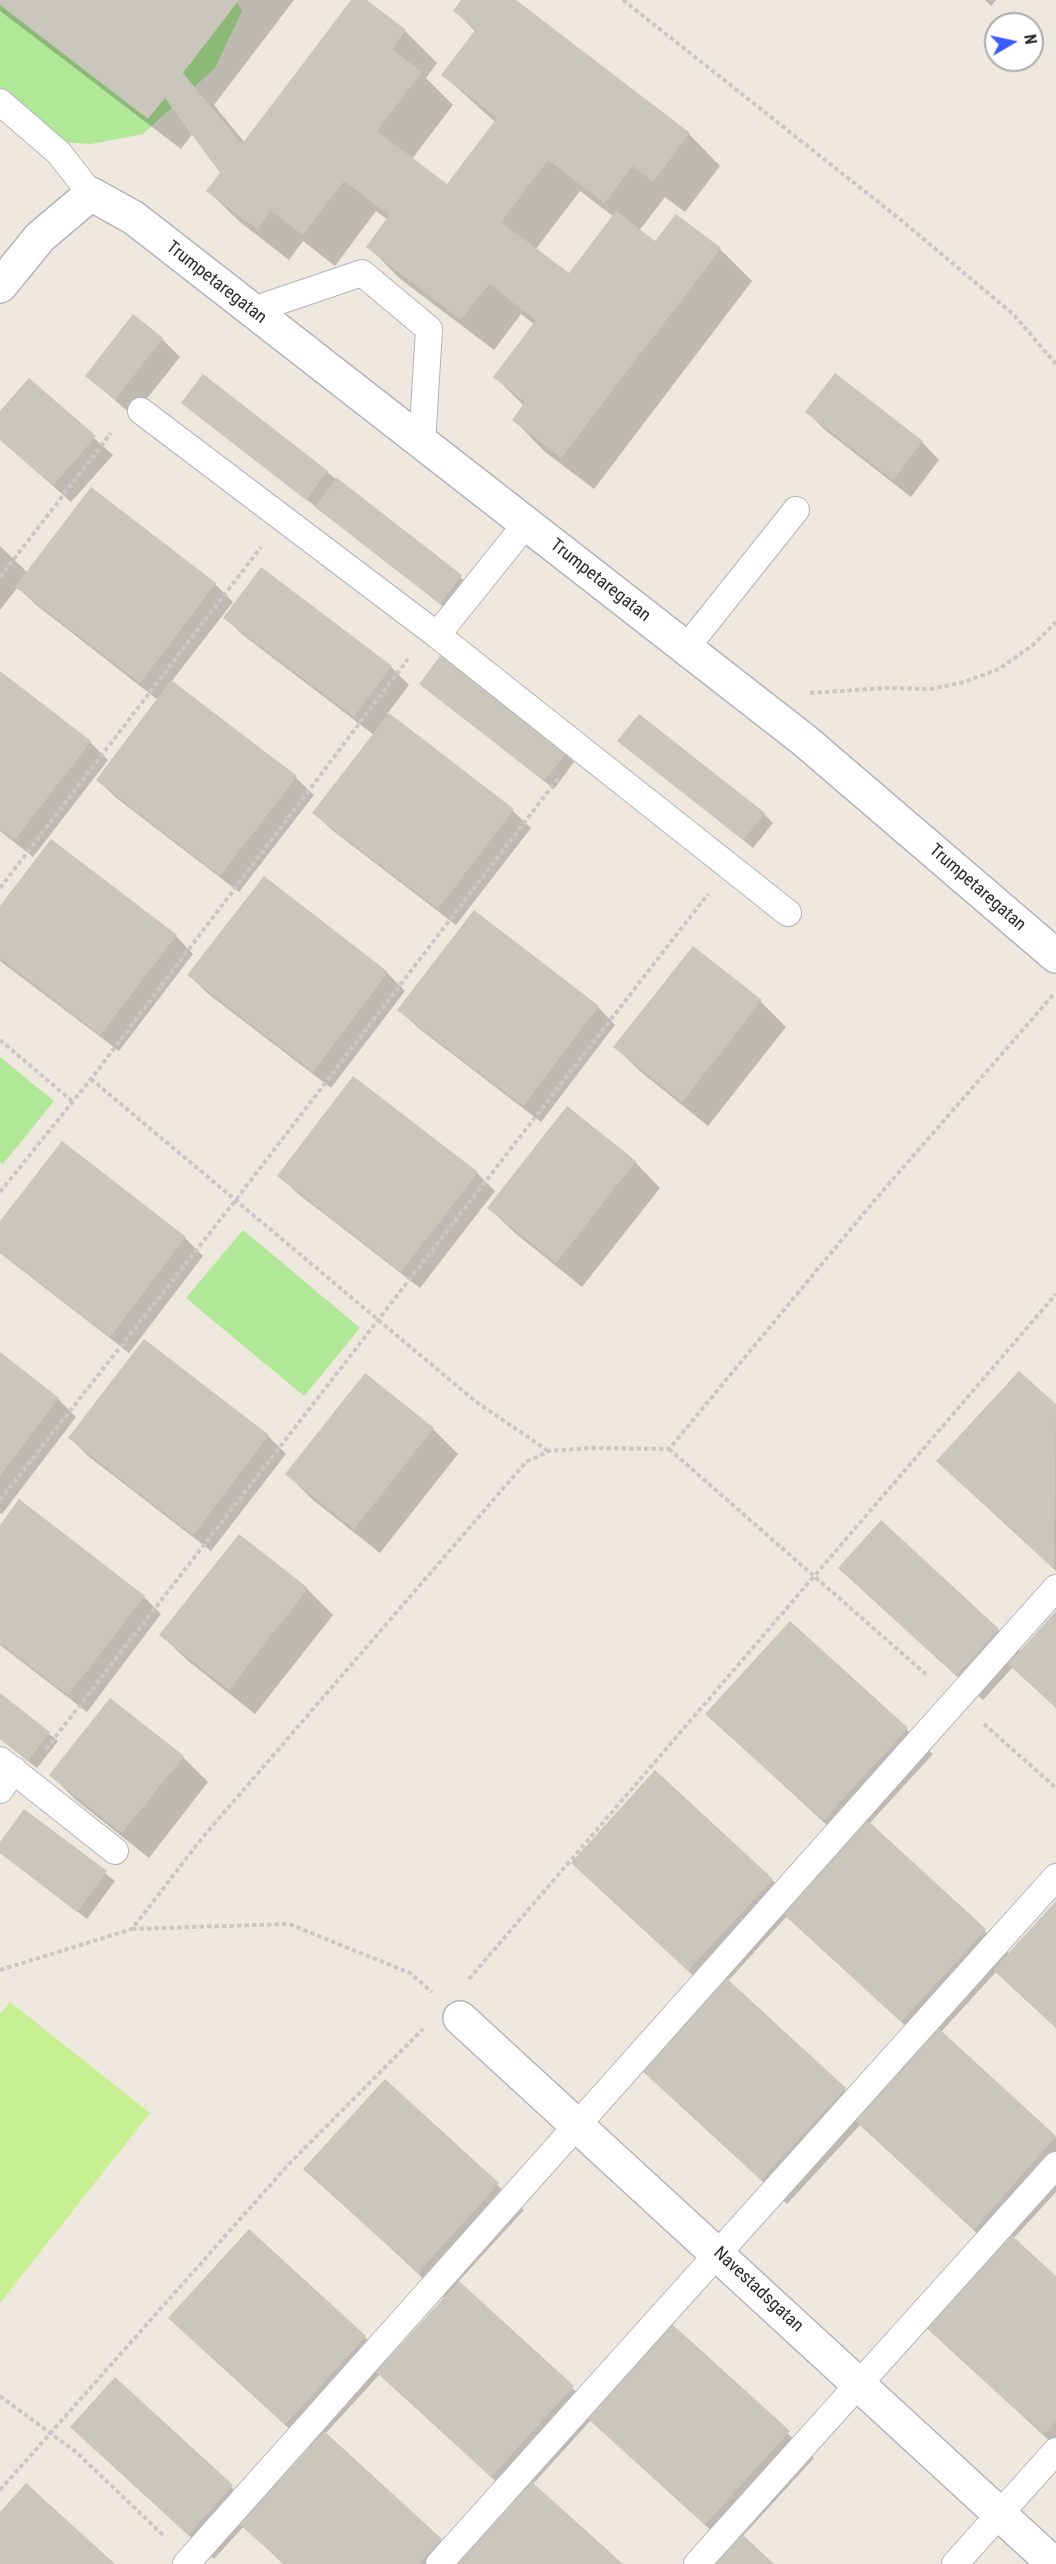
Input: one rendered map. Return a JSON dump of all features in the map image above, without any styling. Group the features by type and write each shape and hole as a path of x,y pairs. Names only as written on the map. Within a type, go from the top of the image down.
{"street":[{"name":"Trumpetaregatan","path":"91,194 134,218 250,311 775,717 1056,956"},
{"path":"0,286 40,237 91,194"},
{"name":"Navestadsgatan","path":"453,2011 719,2253 1054,2564"}],"lane":[{"path":"4,111 59,153 91,194"},
{"path":"250,311 362,273 429,329 422,443"},
{"path":"141,411 434,632 728,868 788,913"},
{"path":"686,648 796,510"},
{"path":"434,632 526,524"},
{"path":"188,2562 579,2126 1056,1588"},
{"path":"9,1774 115,1851"},
{"path":"439,2564 1056,1877"},
{"path":"697,2564 1056,2165"},
{"path":"955,2564 1056,2451"}],"path":[{"path":"623,0 892,213 1013,314 1056,364"},
{"path":"0,577 117,425 141,411"},
{"path":"0,888 283,518"},
{"path":"775,717 794,694 885,688 931,689 964,682 999,669 1033,645 1056,622"},
{"path":"0,1192 91,1079 434,632"},
{"path":"0,1500 235,1201 580,750"},
{"path":"9,1774 378,1322 728,868"},
{"path":"669,1449 874,1201 1056,992"},
{"path":"0,1040 72,1101"},
{"path":"91,1079 475,1401 549,1451"},
{"path":"0,2490 288,2165 453,2011 814,1576 1056,1294"},
{"path":"132,1929 202,1838 518,1471 526,1462 549,1451 591,1448 669,1449 1056,1788"},
{"path":"0,1970 132,1929 289,1924 410,1973 453,2011"},
{"path":"0,2396 76,2452 188,2562"}],"green space":[{"path":"0,0 236,0 242,11 215,68 143,134 91,144 29,140 0,117"},
{"path":"0,1057 54,1101 3,1164 0,1162"},
{"path":"243,1230 360,1328 304,1396 186,1298"},
{"path":"10,2002 150,2113 0,2303 0,2014"}],"building":[{"path":"0,0 239,0 183,73 242,144 351,0 367,0 406,30 392,49 422,72 377,131 447,184 497,118 441,75 476,29 453,11 461,0 516,0 690,133 653,182 633,166 604,203 548,160 501,222 569,273 616,211 655,241 676,214 721,248 561,458 512,420 525,402 493,377 536,320 489,284 461,320 366,247 389,215 344,181 303,235 271,211 257,229 206,191 220,173 165,98 148,119 0,5"},
{"path":"133,314 163,338 115,400 85,376"},
{"path":"835,373 923,441 893,480 805,412"},
{"path":"203,374 328,471 306,500 181,403"},
{"path":"29,378 96,436 53,486 0,440 0,411"},
{"path":"337,478 462,575 440,604 315,507"},
{"path":"91,487 216,583 140,683 15,587"},
{"path":"261,567 392,666 354,717 223,618"},
{"path":"441,655 567,752 544,781 419,684"},
{"path":"0,671 91,741 15,840 0,829"},
{"path":"171,680 297,776 220,876 96,780"},
{"path":"389,713 514,809 438,909 312,813"},
{"path":"639,714 765,813 743,840 617,741"},
{"path":"51,839 177,935 100,1035 0,958 0,906"},
{"path":"264,876 388,972 313,1072 187,975"},
{"path":"474,910 599,1006 523,1106 397,1010"},
{"path":"693,946 762,1000 682,1102 613,1047"},
{"path":"353,1076 478,1172 401,1272 277,1176"},
{"path":"567,1106 636,1161 556,1263 487,1208"},
{"path":"62,1141 186,1237 110,1337 0,1252 0,1221"},
{"path":"144,1339 269,1435 193,1535 68,1438"},
{"path":"0,1352 59,1398 0,1476"},
{"path":"1019,1371 1056,1404 1054,1569 936,1461"},
{"path":"365,1373 434,1428 354,1529 285,1474"},
{"path":"19,1499 145,1596 68,1695 0,1643 0,1525"},
{"path":"881,1520 999,1629 956,1676 838,1568"},
{"path":"239,1534 308,1588 229,1690 159,1635"},
{"path":"1056,1611 1056,1708 1008,1664"},
{"path":"790,1621 908,1728 823,1821 705,1714"},
{"path":"0,1693 50,1732 28,1761 0,1739"},
{"path":"110,1698 184,1756 122,1833 49,1775"},
{"path":"655,1770 773,1879 688,1971 571,1863"},
{"path":"24,1809 107,1871 77,1912 0,1853 0,1842"},
{"path":"867,1820 986,1929 901,2022 782,1913"},
{"path":"1056,1901 1056,2028 993,1970"},
{"path":"724,1976 846,2088 761,2180 640,2069"},
{"path":"936,2026 1056,2136 974,2230 852,2118"},
{"path":"385,2079 499,2183 418,2273 303,2169"},
{"path":"249,2229 366,2336 285,2425 168,2318"},
{"path":"1008,2232 1056,2276 1056,2421 1043,2435 923,2325"},
{"path":"459,2281 574,2386 491,2477 376,2372"},
{"path":"672,2324 790,2431 705,2525 587,2418"},
{"path":"115,2377 233,2485 188,2535 70,2427"},
{"path":"324,2431 442,2539 419,2564 284,2564 239,2524"},
{"path":"532,2482 623,2564 457,2564"},
{"path":"26,2483 115,2564 0,2564 0,2512"},
{"path":"741,2533 774,2564 713,2564"}]}
